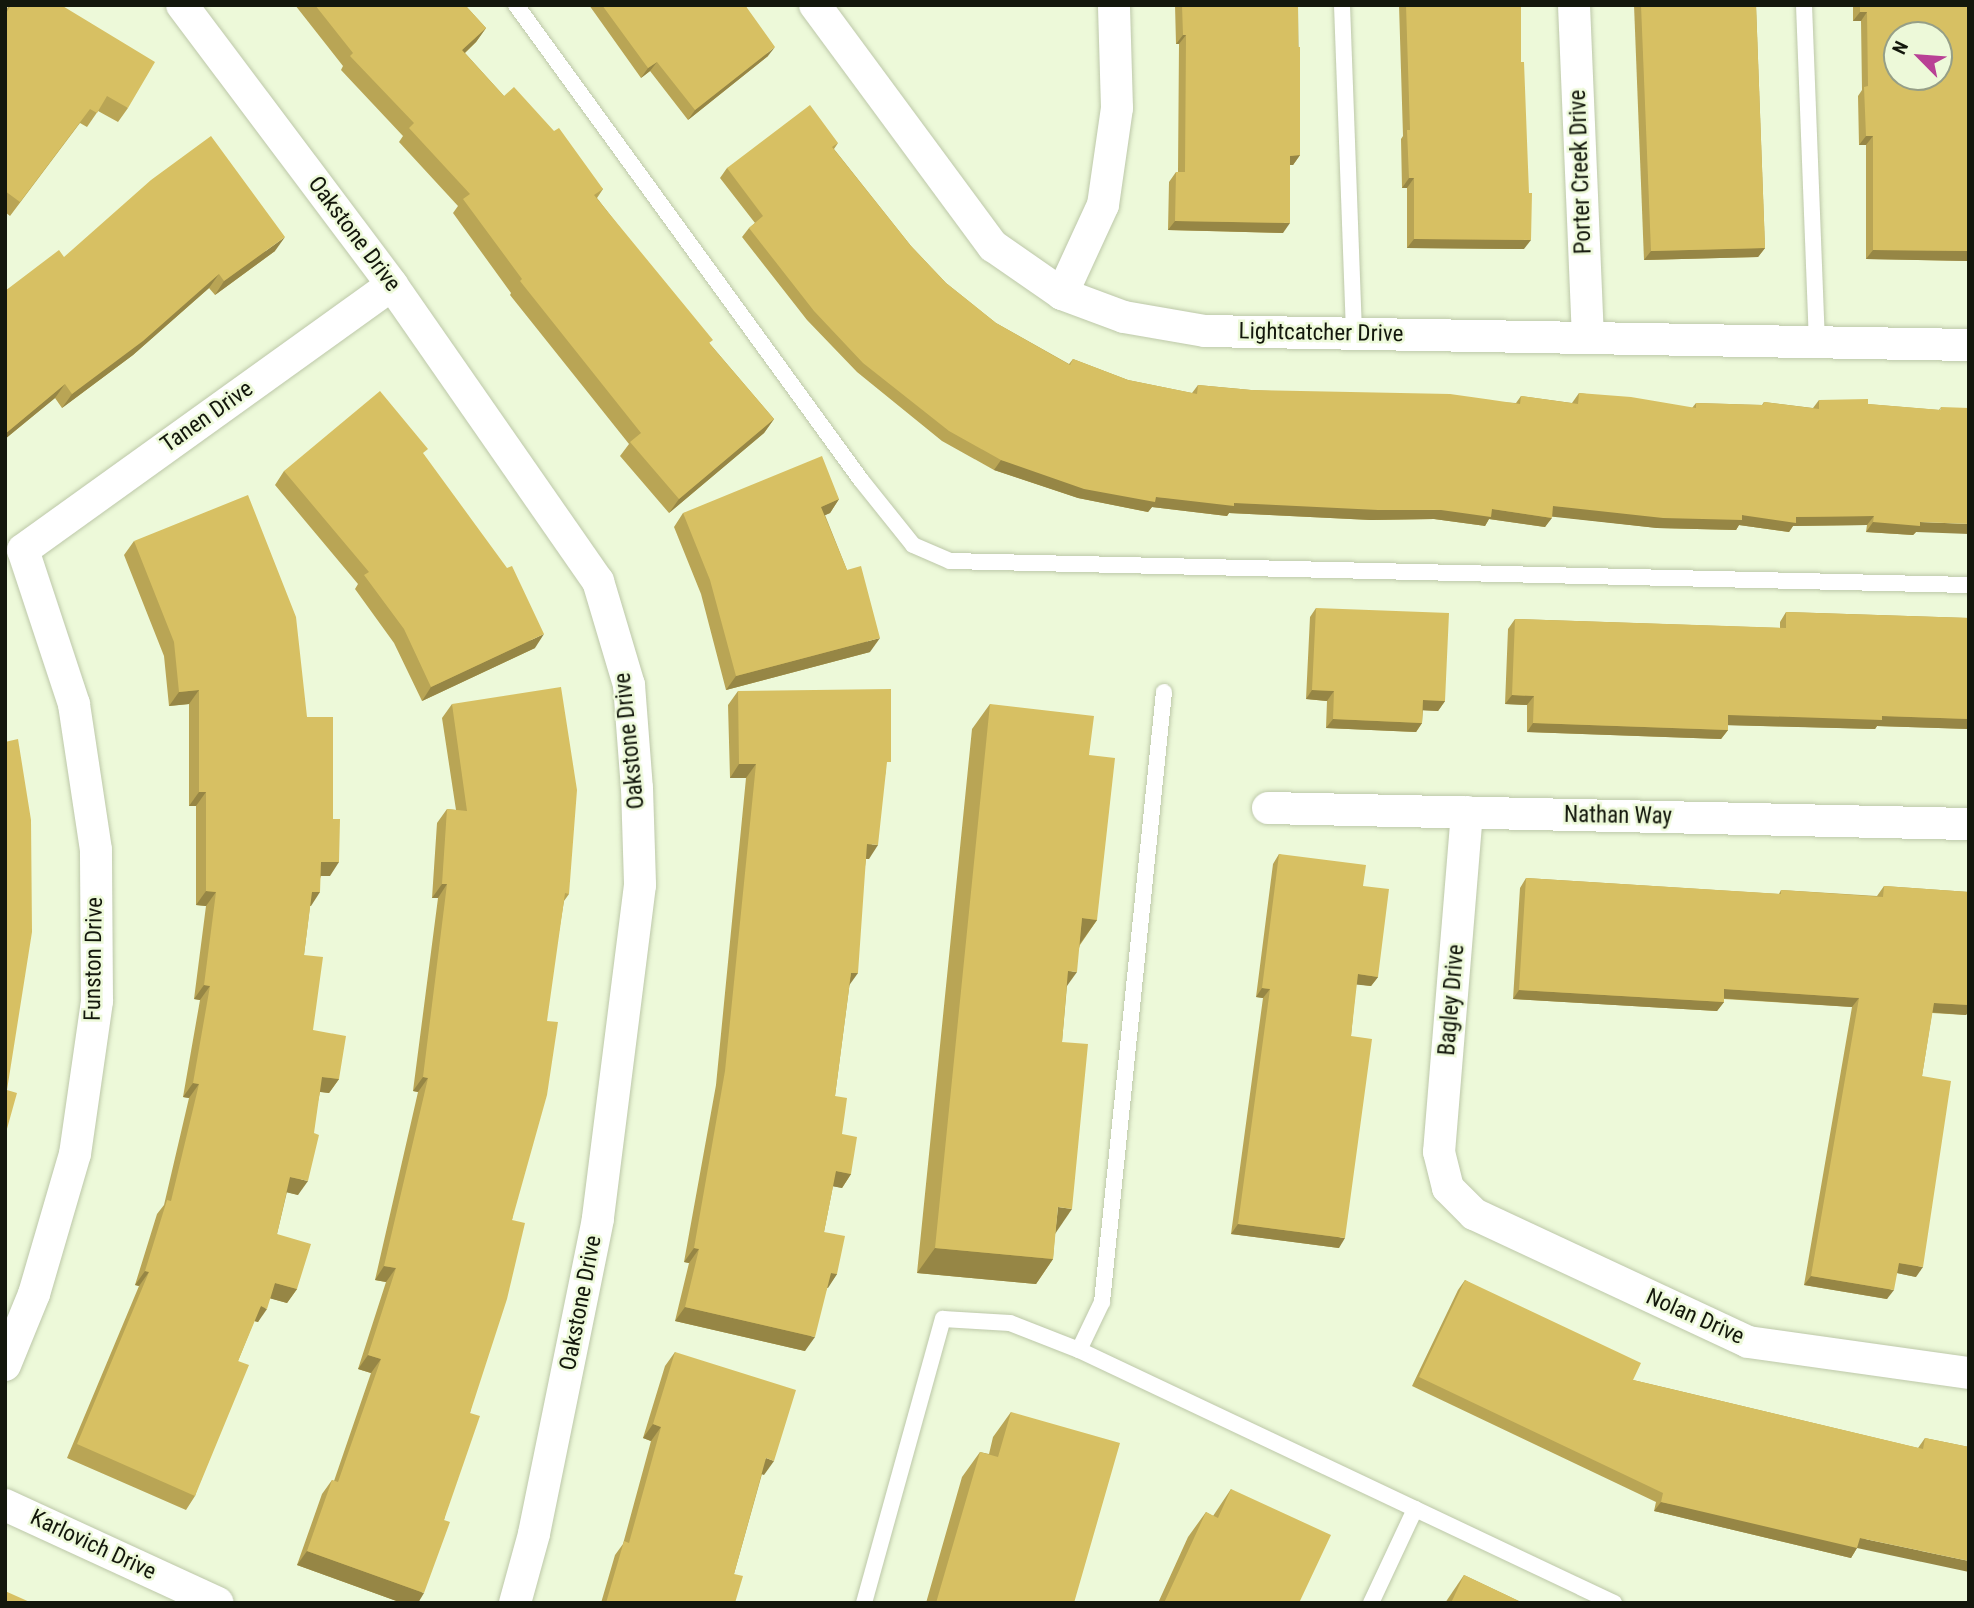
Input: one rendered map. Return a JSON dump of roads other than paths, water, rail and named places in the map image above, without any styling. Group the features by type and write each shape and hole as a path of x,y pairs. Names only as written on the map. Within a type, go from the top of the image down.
{"street":[{"name":"Oakstone Drive","path":"182,5 392,285 598,581 629,685 638,788 640,885 598,1219 534,1534 515,1603"},
{"name":"Lightcatcher Drive","path":"815,5 993,246 1062,294 1124,317 1205,331 1969,345"},
{"path":"1062,294 1103,205 1117,108 1114,5"},
{"name":"Porter Creek Drive","path":"1574,5 1588,338"},
{"name":"Tanen Drive","path":"23,550 392,285"},
{"name":"Funston Drive","path":"5,1365 34,1294 75,1153 97,1001 96,850 74,704 23,550"},
{"name":"Nathan Way","path":"1268,807 1969,824"},
{"name":"Bagley Drive","path":"1448,1188 1439,1152 1467,812"},
{"name":"Nolan Drive","path":"1448,1188 1474,1214 1748,1342 1969,1373"},
{"name":"Karlovich Drive","path":"5,1505 218,1603"}],"lane":[{"path":"516,5 861,480 913,545 950,561 1969,585"},
{"path":"1342,5 1354,334"},
{"path":"1804,5 1817,342"},
{"path":"1079,1350 1102,1302 1164,692"},
{"path":"864,1603 943,1319 1010,1323 1079,1350 1614,1603"},
{"path":"1371,1603 1415,1509"}]}
